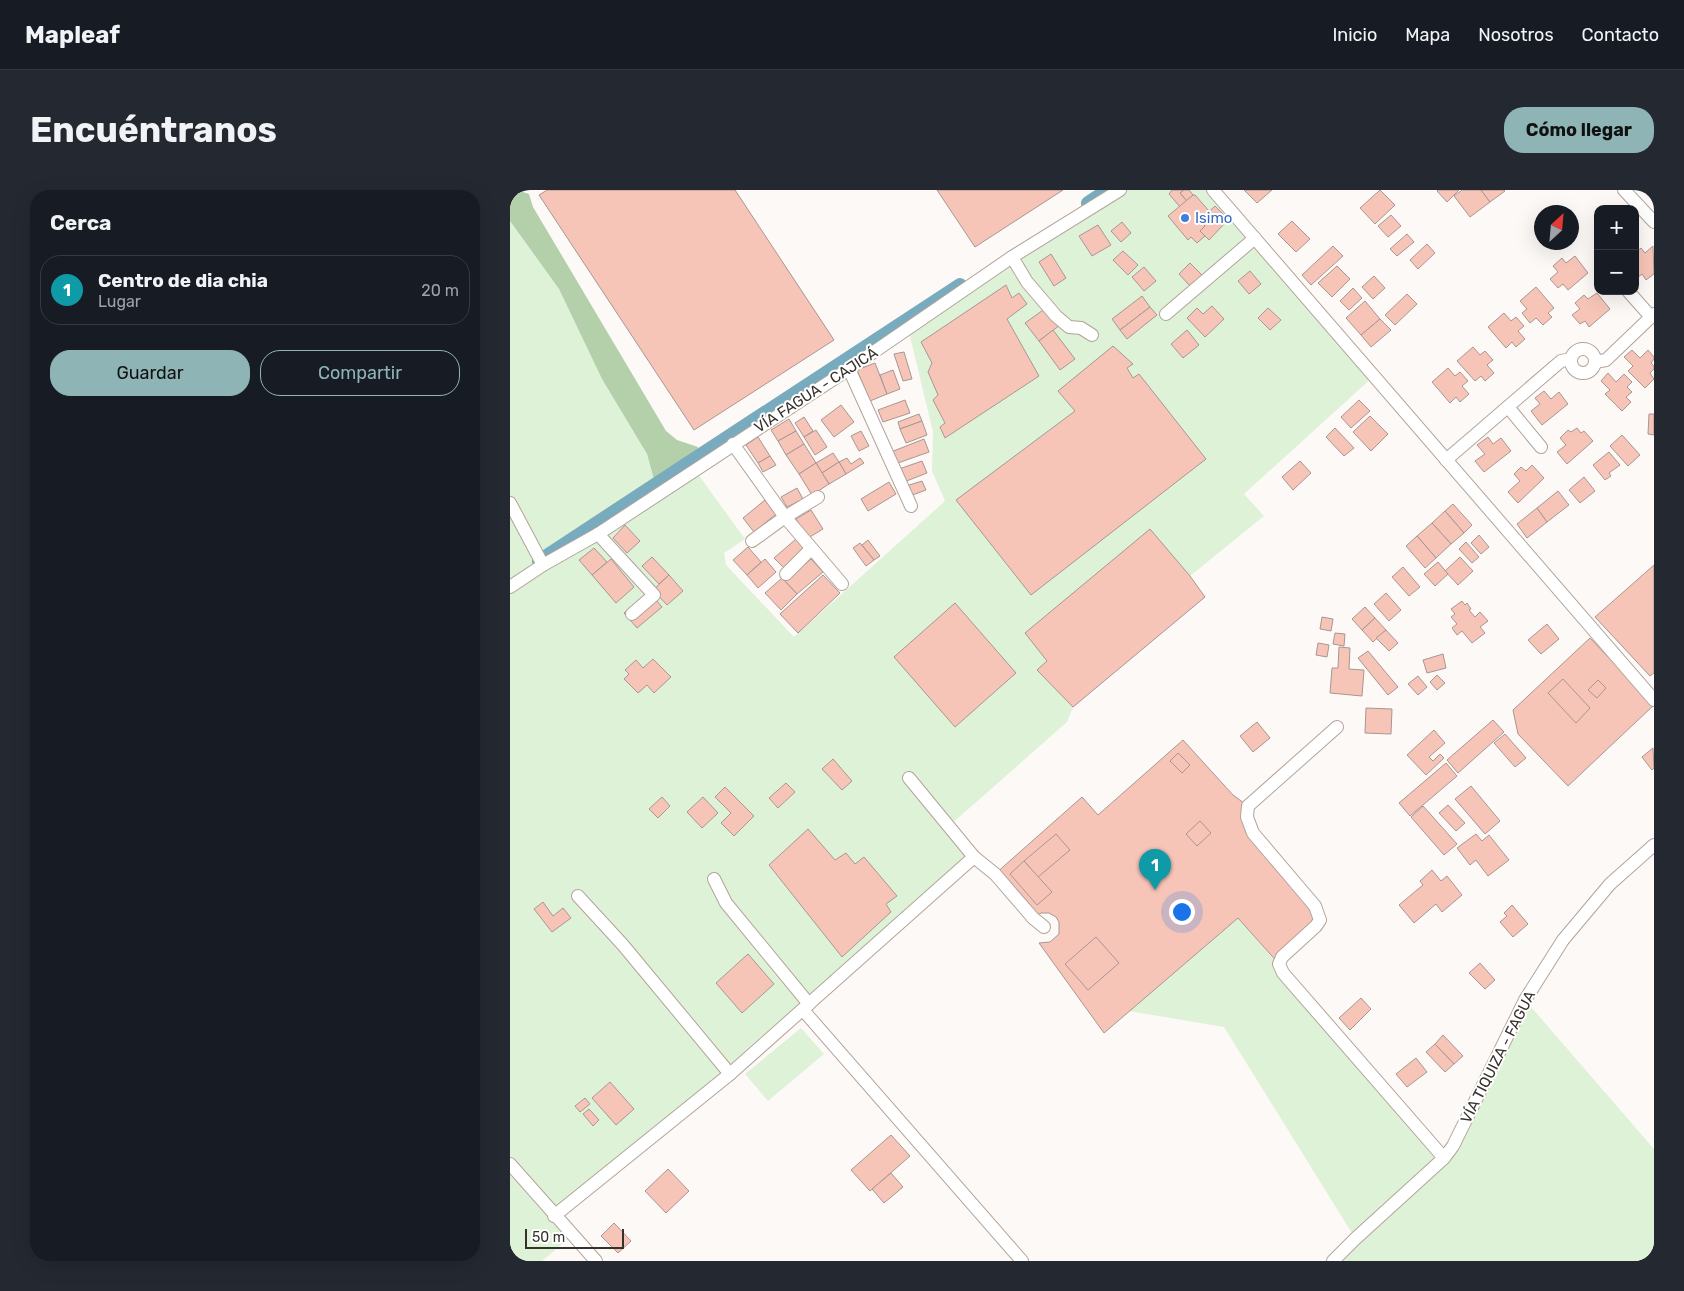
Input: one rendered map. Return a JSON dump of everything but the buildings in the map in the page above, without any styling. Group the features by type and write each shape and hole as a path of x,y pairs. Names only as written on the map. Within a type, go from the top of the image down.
{"street":[{"name":"VÍA FAGUA - CAJICÁ","path":"510,587 543,565 598,534 849,369 1012,257 1120,190"},
{"path":"1213,190 1654,700"},
{"path":"1624,190 1654,222"},
{"path":"1166,314 1255,238"},
{"path":"1012,257 1026,282 1056,316 1069,327 1081,328 1092,335"},
{"path":"1446,460 1560,361 1571,359 1575,352 1582,348 1590,351 1595,358 1595,362 1606,360 1652,316 1632,295"},
{"path":"849,369 911,506"},
{"path":"1508,407 1541,447"},
{"path":"733,444 785,517 842,584"},
{"path":"752,541 785,517 818,497"},
{"path":"510,503 543,565"},
{"path":"598,534 654,595 632,614"},
{"path":"786,574 811,549"},
{"path":"1337,727 1248,806 1247,817 1253,833 1315,906 1320,920 1316,926 1282,957 1279,964 1283,973 1444,1158"},
{"path":"909,778 974,857 995,874 1044,928"},
{"name":"VÍA TIQUIZA - FAGUA","path":"1333,1261 1355,1238 1444,1158 1453,1146 1525,1000 1562,940 1610,884 1654,845"},
{"path":"554,1216 730,1074 974,857"},
{"path":"714,879 726,903 806,1007 1022,1261"},
{"path":"578,896 623,945 730,1074"},
{"path":"510,1164 554,1216 596,1261"}],"green space":[{"path":"510,190 529,194 533,207 666,431 677,440 698,447 695,470 658,494 647,454 602,379 559,289 510,221"},
{"path":"1120,190 1213,190 1374,376 1244,494 1264,516 1190,576 1205,597 1073,707 1067,722 949,826 974,857 809,1004 555,1215 573,1235 542,1261 510,1261 510,221 559,289 602,379 647,454 658,494 695,470 745,539 724,553 726,565 794,637 945,501 932,471 933,432 908,328"},
{"path":"1238,918 1444,1158 1525,1000 1654,1149 1654,1261 1333,1261 1355,1238 1224,1027 1129,1011"},
{"path":"801,1028 824,1054 768,1101 745,1074"}],"waterway":[{"path":"1088,203 1108,190"},
{"path":"539,561 960,285"}],"place":[{"name":"Isimo","path":"1185,218"},
{"name":"Centro de dia chia","path":"1155,890"}]}
